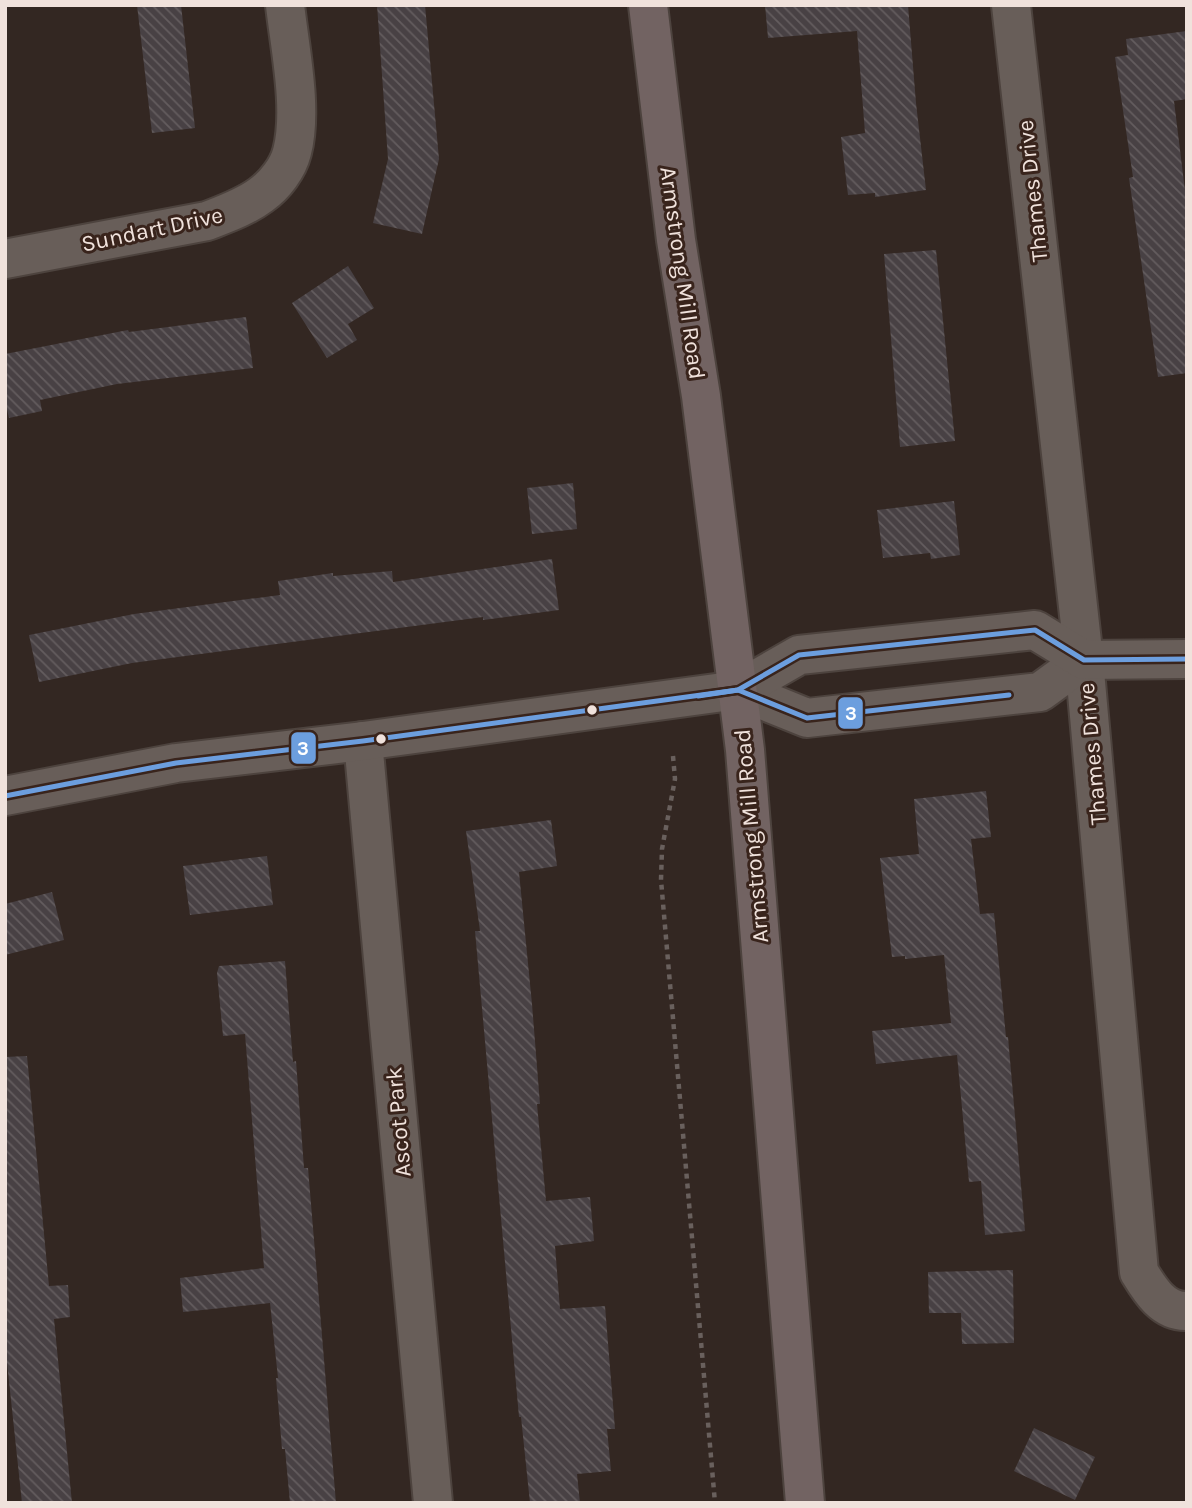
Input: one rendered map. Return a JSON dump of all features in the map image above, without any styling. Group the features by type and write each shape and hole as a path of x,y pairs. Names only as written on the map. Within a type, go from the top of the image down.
{"main road":[{"name":"Armstrong Mill Road","path":"648,5 676,240 701,396 745,750 805,1503"}],"street":[{"name":"Sundart Drive","path":"5,259 207,221 236,210 261,195 282,175 292,153 297,117 285,5"},
{"name":"Thames Drive","path":"1011,5 1084,660 1139,1272 1163,1304 1180,1312 1187,1311"},
{"path":"5,796 176,763 363,741 738,690 799,655 1035,630 1084,660 1187,659"},
{"path":"738,690 807,718 1040,692 1084,660"},
{"name":"Ascot Park","path":"363,741 433,1503"}],"path":[{"path":"673,756 675,779 662,849 661,880 715,1503"}],"building":[{"path":"137,5 181,5 195,128 152,133"},
{"path":"377,5 425,5 439,159 422,234 373,223 388,159"},
{"path":"765,5 908,5 926,190 875,197 875,193 848,195 841,137 865,133 857,31 768,38"},
{"path":"1187,31 1187,99 1174,101 1187,207 1187,373 1158,377 1129,178 1133,177 1115,57 1128,55 1126,39"},
{"path":"936,250 955,441 900,447 884,254"},
{"path":"348,266 374,308 348,324 357,340 327,358 292,303"},
{"path":"246,317 253,368 117,384 40,400 42,411 9,418 5,401 5,354 128,330"},
{"path":"573,483 577,529 532,534 527,488"},
{"path":"954,501 960,555 931,559 930,553 883,558 877,510"},
{"path":"552,559 559,610 483,620 483,617 132,663 39,682 29,635 134,614 280,595 278,581 333,573 333,576 392,571 393,582"},
{"path":"986,791 991,837 971,839 980,914 994,913 1025,1231 985,1235 981,1181 969,1182 957,1055 876,1064 872,1031 951,1023 944,955 905,959 905,956 892,957 880,858 919,854 914,799"},
{"path":"551,820 557,866 519,872 532,1004 540,1104 537,1104 546,1201 590,1197 594,1241 555,1246 560,1309 605,1306 615,1429 607,1429 611,1471 577,1474 580,1503 530,1503 519,1417 475,931 480,931 466,831"},
{"path":"267,856 273,905 190,915 183,866"},
{"path":"52,892 64,940 5,955 5,904"},
{"path":"285,961 304,1168 308,1168 336,1503 290,1503 285,1449 282,1449 270,1303 183,1312 180,1278 264,1268 245,1034 223,1036 217,973 219,966"},
{"path":"27,1056 49,1286 68,1285 70,1317 54,1319 72,1503 22,1503 5,1344 5,1057"},
{"path":"1013,1270 1014,1343 962,1344 961,1313 929,1313 928,1272"},
{"path":"1034,1428 1095,1457 1075,1500 1014,1471"}],"transit line":[{"name":"3","path":"5,796 176,763 363,741 738,690 799,655 1035,630 1084,660 1187,659"},
{"name":"3","path":"698,696 738,690 807,718 1009,695"}]}
